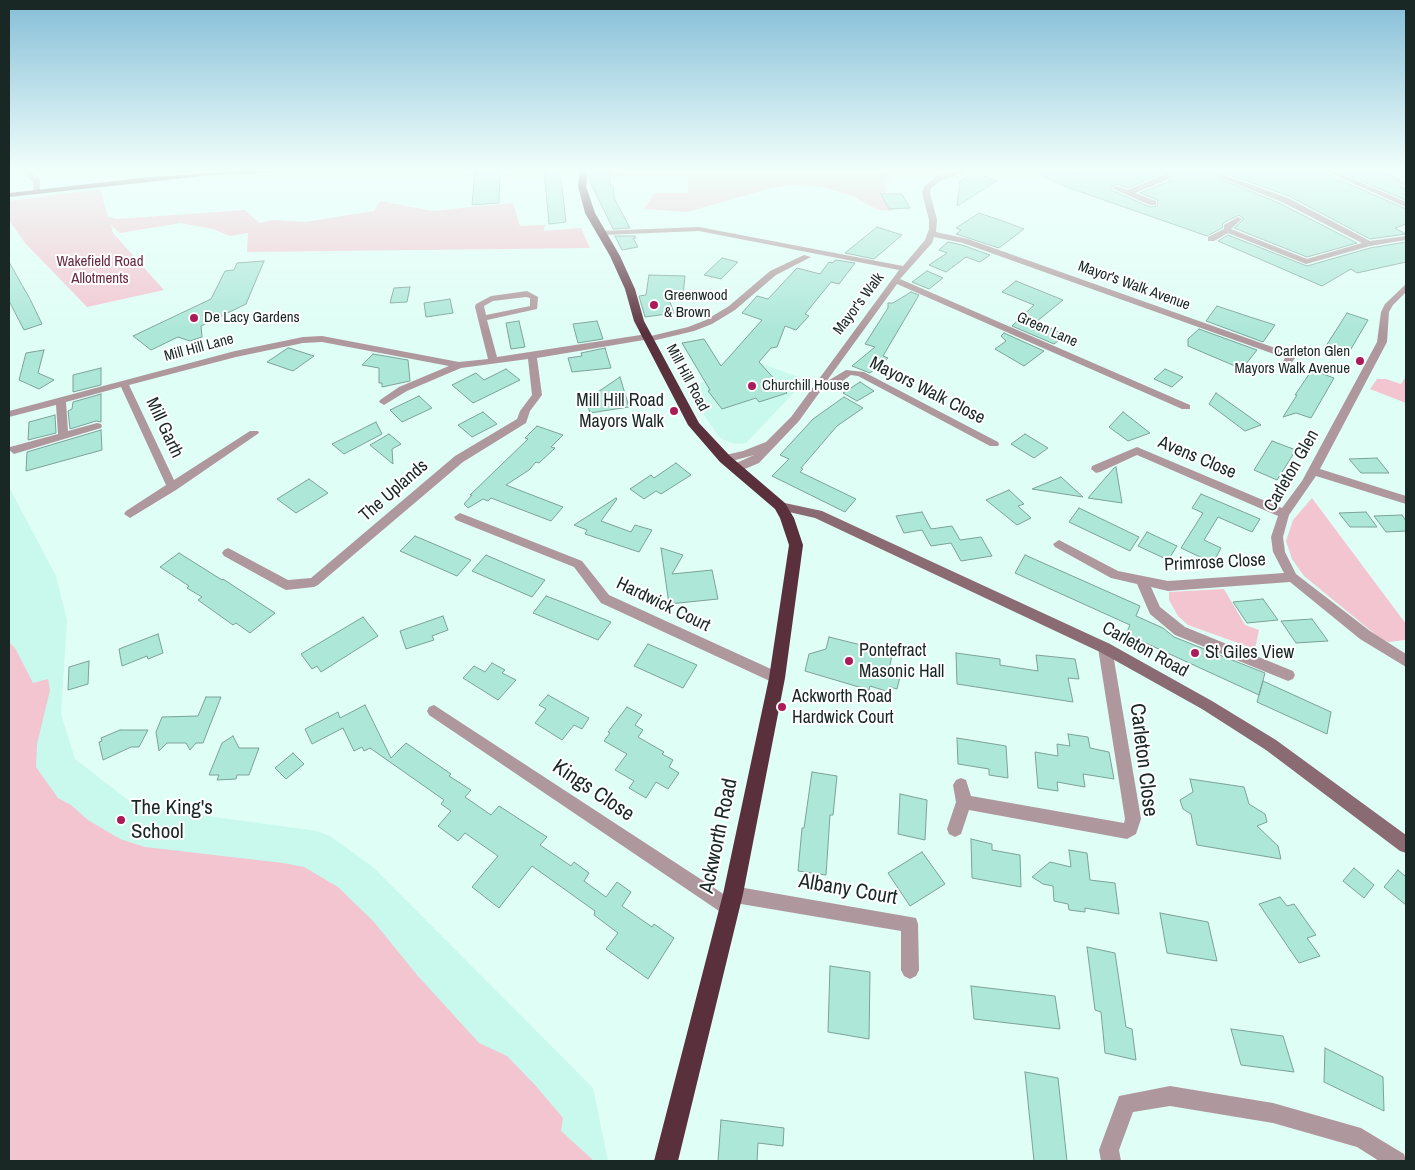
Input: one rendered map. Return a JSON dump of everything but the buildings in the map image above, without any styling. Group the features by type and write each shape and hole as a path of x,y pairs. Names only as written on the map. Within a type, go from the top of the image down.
{"highway":[{"name":"Mill Hill Road","path":"597,225 603,233 630,290 638,321 694,425 726,459 783,512"},
{"name":"Ackworth Road","path":"666,1161 730,900 777,678 796,545 783,512"}],"street":[{"path":"932,234 933,225"},
{"path":"1228,230 1227,226 1229,225"},
{"path":"1332,225 1369,244"},
{"path":"603,233 699,229 904,269"},
{"path":"1211,239 1228,230"},
{"path":"1228,230 1321,269"},
{"name":"Mayor's Walk","path":"736,468 755,460 795,419 895,280 929,242 932,234"},
{"name":"Mayor's Walk Avenue","path":"932,234 966,241 1289,356 1290,358 1287,363"},
{"path":"1306,262 1369,244 1406,238"},
{"name":"Mill Hill Lane","path":"9,414 243,352 311,339 322,339 459,365 493,362 648,338 691,329 708,322 732,308 773,272 808,257"},
{"name":"Green Lane","path":"895,280 1186,407"},
{"name":"Carleton Glen","path":"1401,655 1365,635 1292,577 1279,552 1278,537 1284,514 1313,471 1382,342 1385,312 1389,304 1406,287"},
{"path":"482,318 534,307 534,297 528,294 484,301 479,306 482,318 493,362"},
{"name":"The Uplands","path":"228,553 286,585 314,582 459,459 522,421 525,411 537,395 532,356"},
{"name":"Mill Hill Lane","path":"384,402 403,389 459,365"},
{"name":"Mayors Walk Close","path":"818,386 831,385 849,372 861,374 994,444"},
{"name":"Mill Garth","path":"124,384 172,487"},
{"path":"62,401 63,436"},
{"path":"14,450 97,426"},
{"name":"Mill Garth","path":"130,514 254,433"},
{"name":"Mayor's Walk","path":"726,459 746,454 774,441"},
{"name":"Avens Close","path":"1096,469 1137,452 1284,514"},
{"path":"1313,471 1406,500"},
{"name":"Carleton Road","path":"783,512 813,516 843,526 1105,648 1207,705 1271,745 1406,845"},
{"name":"Hardwick Court","path":"460,517 578,564 605,599 777,678"},
{"name":"Primrose Close","path":"1059,544 1116,575 1168,586 1292,577"},
{"path":"1141,580 1155,610 1180,631 1288,675"},
{"name":"Carleton Close","path":"964,802 1126,831 1130,829 1133,819 1105,648"},
{"name":"Kings Close","path":"434,711 730,900"},
{"path":"955,829 964,802 960,785"},
{"name":"Albany Court","path":"730,900 910,924 910,970"},
{"path":"1111,1161 1109,1150 1126,1103 1170,1096 1273,1113 1361,1138 1396,1161"}],"shaded area":[{"path":"760,363 806,380 746,443 736,444 726,441 719,437 686,388"},
{"name":"The King's School","path":"9,487 56,576 67,620 61,714 75,759 128,800 148,808 317,831 330,836 373,867 593,1088 608,1161 9,1161"}],"green space":[{"name":"Wakefield Road Allotments","path":"12,225 171,225 120,233 111,225 113,233 164,290 87,307 25,243"},
{"path":"190,225 545,225 544,231 581,228 590,248 247,252 248,233 230,236 213,229"},
{"path":"1405,378 1406,403 1370,389 1377,379 1386,379 1401,384"},
{"path":"1312,498 1406,624 1405,640 1389,642 1381,639 1304,576 1292,559 1286,541 1293,520"},
{"path":"1224,589 1245,625 1259,630 1255,649 1188,625 1178,616 1169,600 1169,592"},
{"name":"The King's School","path":"9,642 15,648 33,683 48,679 50,690 37,744 36,767 58,798 71,805 88,820 120,839 145,847 304,867 338,887 374,922 417,975 479,1043 507,1056 535,1085 563,1118 561,1131 594,1161 9,1161"}],"place":[{"name":"Greenwood & Brown","path":"654,305"},
{"name":"De Lacy Gardens","path":"194,318"},
{"name":"Carleton Glen Mayors Walk Avenue","path":"1360,361"},
{"name":"Churchill House","path":"752,386"},
{"name":"Mill Hill Road Mayors Walk","path":"674,411"},
{"name":"St Giles View","path":"1195,653"},
{"name":"Pontefract Masonic Hall","path":"849,661"},
{"name":"Ackworth Road Hardwick Court","path":"782,707"},
{"name":"The King's School","path":"121,820"}]}
